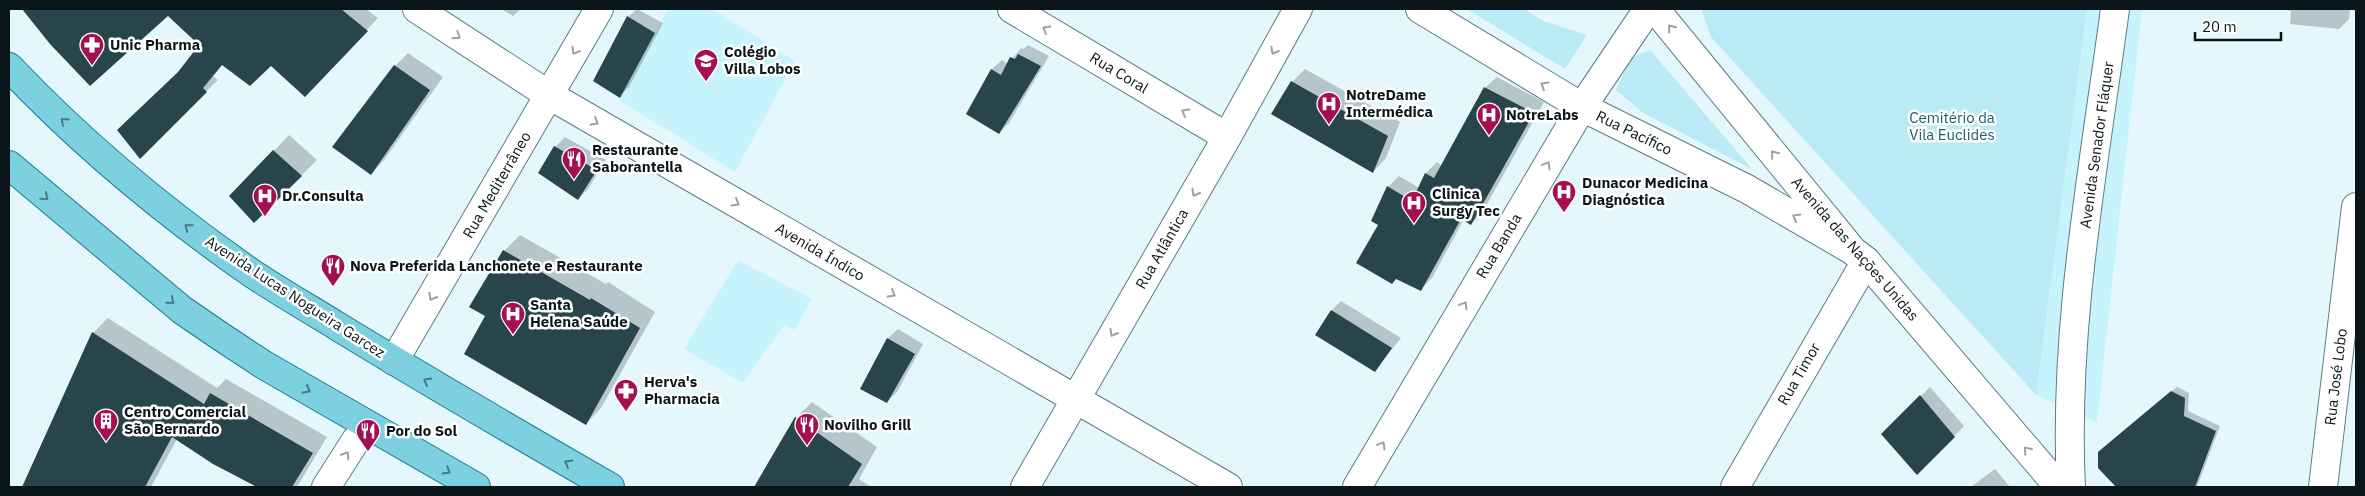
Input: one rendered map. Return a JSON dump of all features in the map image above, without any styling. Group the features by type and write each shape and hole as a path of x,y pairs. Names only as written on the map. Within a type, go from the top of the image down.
{"main road":[{"name":"Avenida Lucas Nogueira Garcez","path":"9,67 36,96 102,155 193,231 252,273 394,362 610,487"},
{"path":"9,165 182,310 264,365 476,487"}],"street":[{"name":"Avenida Índico","path":"417,9 549,94 1074,400 1228,487"},
{"name":"Rua Mediterrâneo","path":"394,362 599,9"},
{"name":"Rua Coral","path":"1012,9 1227,137"},
{"name":"Rua Atlântica","path":"1025,487 1227,137 1298,9"},
{"name":"Rua Pacífico","path":"1420,9 1582,107 1747,189 1859,256"},
{"name":"Rua Banda","path":"1357,487 1582,107 1648,9"},
{"name":"Avenida das Nações Unidas","path":"1655,9 1859,256 2058,487"},
{"name":"Avenida Senador Fláquer","path":"2071,487 2068,418 2079,282 2115,9"},
{"name":"Rua José Lobo","path":"2323,487 2356,207"},
{"name":"Rua Timor","path":"1735,487 1859,256"},
{"path":"326,487 356,440 372,428"}],"shaded area":[{"name":"Colégio Villa Lobos","path":"668,9 712,9 795,61 735,172 619,100"},
{"path":"2087,9 2142,9 2097,423 2036,395"},
{"path":"738,260 812,299 795,330 784,325 743,383 684,349"}],"green space":[{"path":"1467,9 1524,9 1543,21 1587,35 1565,69"},
{"name":"Cemitério da Vila Euclides","path":"1701,9 2087,9 2036,395 1711,37"},
{"path":"1650,50 1752,169 1643,113 1616,90 1631,58"}],"building":[{"path":"22,9 341,9 368,31 305,97 271,66 250,86 222,65 203,88 207,92 140,159 117,130 178,72 199,45 168,16 90,86 50,44"},
{"path":"627,16 655,33 620,98 593,81"},
{"path":"1018,54 1041,66 999,134 966,114 991,69 1001,75 1010,57 1015,59"},
{"path":"394,65 430,90 371,175 332,147"},
{"name":"NotreDame Intermédica","path":"1291,81 1388,136 1373,173 1271,114"},
{"path":"1484,87 1534,113 1471,225 1461,219 1421,291 1396,279 1392,284 1356,263 1378,225 1371,221 1387,186 1412,201 1425,173 1434,178"},
{"path":"554,146 597,170 578,200 538,173"},
{"path":"273,150 302,176 254,223 229,196"},
{"name":"Santa Helena Saúde","path":"503,250 590,300 591,298 640,328 586,425 464,354 485,316 469,307"},
{"path":"1331,310 1392,348 1375,372 1315,335"},
{"name":"Centro Comercial São Bernardo","path":"92,332 204,404 210,393 313,453 292,487 257,487 213,464 172,437 145,487 22,487"},
{"path":"887,338 915,354 887,403 860,389"},
{"path":"2171,391 2185,398 2184,416 2216,431 2195,487 2116,487 2098,468 2098,452"},
{"path":"1920,395 1955,437 1917,475 1881,434"},
{"name":"Novilho Grill","path":"795,417 862,464 848,487 754,487"}],"place":[{"name":"Unic Pharma","path":"92,66"},
{"name":"Colégio Villa Lobos","path":"706,82"},
{"name":"NotreDame Intermédica","path":"1329,125"},
{"name":"NotreLabs","path":"1489,136"},
{"name":"Restaurante Saborantella","path":"574,180"},
{"name":"Dunacor Medicina Diagnóstica","path":"1564,213"},
{"name":"Dr.Consulta","path":"265,217"},
{"name":"Clinica Surgy Tec","path":"1414,224"},
{"name":"Nova Preferida Lanchonete e Restaurante","path":"333,287"},
{"name":"Santa Helena Saúde","path":"513,335"},
{"name":"Herva's Pharmacia","path":"626,412"},
{"name":"Centro Comercial São Bernardo","path":"106,442"},
{"name":"Novilho Grill","path":"807,446"},
{"name":"Por do Sol","path":"368,452"}]}
